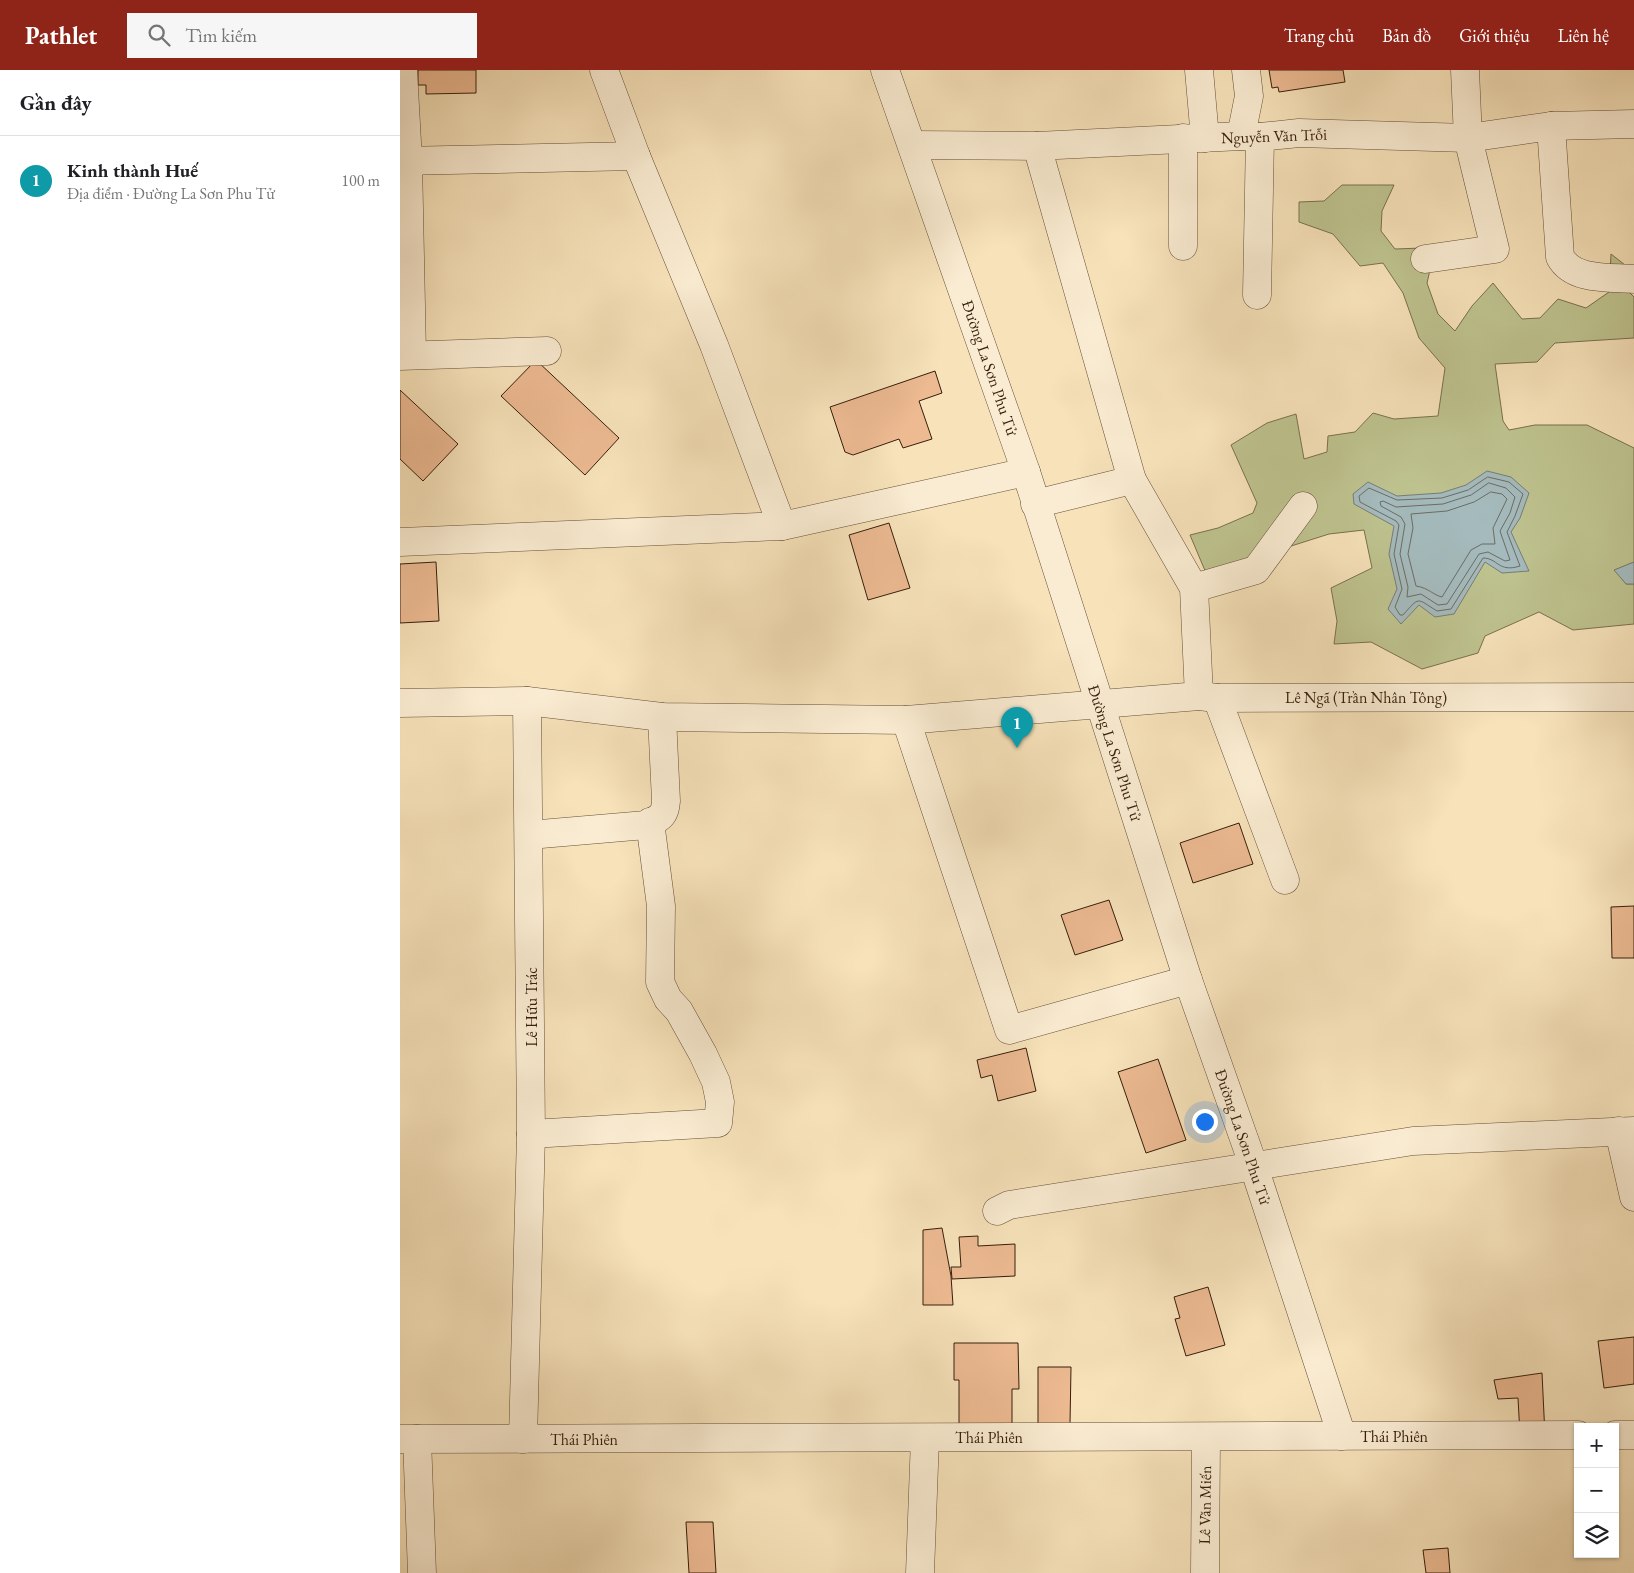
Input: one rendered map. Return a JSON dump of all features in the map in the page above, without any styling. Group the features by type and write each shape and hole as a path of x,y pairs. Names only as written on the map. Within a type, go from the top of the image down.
{"street":[{"path":"403,70 406,355 547,351"},
{"path":"604,70 636,156 714,345 782,526"},
{"name":"Đường La Sơn Phu Tử","path":"885,70 1026,472 1188,980 1254,1167 1342,1436"},
{"path":"1183,246 1199,70"},
{"path":"1246,70 1249,96 1257,295"},
{"path":"1425,259 1495,248 1468,138 1465,70"},
{"name":"Nguyễn Văn Trỗi","path":"912,145 1037,146 1251,137 1299,133 1468,138 1550,126 1634,124"},
{"path":"1550,126 1560,256 1563,263 1572,270 1584,275 1634,279"},
{"path":"1037,146 1132,480 1194,588 1208,697 1285,880"},
{"path":"404,161 636,156"},
{"path":"400,542 782,526 1026,472"},
{"path":"1035,504 1132,480"},
{"path":"1194,588 1256,570 1304,506"},
{"name":"Lê Ngã (Trần Nhân Tông)","path":"527,701 662,717 906,720 1208,697 1634,697"},
{"path":"400,703 527,701"},
{"name":"Lê Hữu Trác","path":"523,1439 531,1134 527,701"},
{"path":"529,835 646,824 664,814 666,801 662,717"},
{"path":"906,720 1009,1030 1188,980"},
{"path":"531,1134 718,1123 720,1102 716,1082 679,1011 668,999 660,982 661,906 650,822"},
{"path":"997,1210 1009,1205 1413,1141 1627,1131 1634,1197"},
{"name":"Thái Phiên","path":"409,1439 1574,1435"},
{"path":"1619,1435 1634,1435"},
{"name":"Lê Văn Miến","path":"1204,1573 1206,1437"},
{"path":"920,1573 925,1438"},
{"path":"409,1439 422,1573"}],"green space":[{"path":"1342,185 1394,185 1382,211 1381,231 1395,249 1422,248 1433,257 1427,283 1438,314 1455,331 1472,306 1493,283 1522,319 1540,318 1558,299 1586,308 1609,292 1611,254 1625,265 1629,292 1634,297 1634,338 1555,343 1537,362 1495,364 1503,421 1509,430 1535,425 1587,425 1634,448 1634,562 1615,570 1626,584 1634,584 1634,624 1573,630 1539,612 1485,636 1478,653 1422,669 1371,642 1334,644 1337,621 1331,588 1372,568 1364,530 1329,534 1206,573 1190,535 1218,528 1253,513 1257,503 1231,445 1267,423 1296,414 1304,459 1327,452 1328,436 1355,432 1373,413 1394,419 1438,416 1445,368 1419,338 1403,293 1383,263 1360,266 1333,234 1299,222 1299,202 1324,201"}],"water":[{"path":"1487,471 1511,477 1529,493 1520,518 1511,532 1529,571 1502,573 1485,562 1454,614 1435,617 1419,605 1401,624 1388,609 1397,589 1389,554 1394,526 1354,504 1353,494 1368,482 1397,496 1441,493 1466,485"},
{"path":"1634,562 1634,584 1626,584 1614,570"}],"building":[{"path":"418,70 476,70 476,93 426,94 426,85 418,85"},
{"path":"1269,70 1343,70 1345,82 1279,92 1278,87 1272,88"},
{"path":"536,360 619,438 585,475 501,396"},
{"path":"935,371 942,393 919,401 932,439 903,448 899,439 853,455 845,452 830,407"},
{"path":"400,390 458,444 423,481 400,459"},
{"path":"889,523 910,588 868,600 849,535"},
{"path":"436,562 439,621 400,623 400,564"},
{"path":"1239,823 1253,864 1193,883 1180,843"},
{"path":"1109,900 1123,940 1075,955 1061,915"},
{"path":"1634,906 1634,958 1612,958 1611,907"},
{"path":"1026,1048 1036,1091 998,1101 992,1075 981,1078 977,1060"},
{"path":"1158,1059 1186,1140 1146,1153 1118,1072"},
{"path":"942,1228 951,1276 953,1305 923,1305 923,1230"},
{"path":"978,1236 978,1246 1015,1244 1015,1276 952,1279 951,1267 961,1267 959,1237"},
{"path":"1208,1287 1225,1345 1186,1356 1175,1319 1180,1318 1174,1297"},
{"path":"1634,1337 1634,1384 1604,1388 1598,1341"},
{"path":"954,1343 1018,1343 1019,1389 1012,1389 1012,1431 959,1425 959,1380 954,1380"},
{"path":"1038,1367 1071,1367 1070,1424 1038,1424"},
{"path":"1542,1373 1545,1436 1520,1435 1518,1398 1498,1399 1494,1380"},
{"path":"686,1522 713,1522 716,1573 689,1573"},
{"path":"1448,1548 1450,1573 1426,1573 1423,1550"}],"place":[{"name":"Kinh thành Huế","path":"1017,748"}]}
